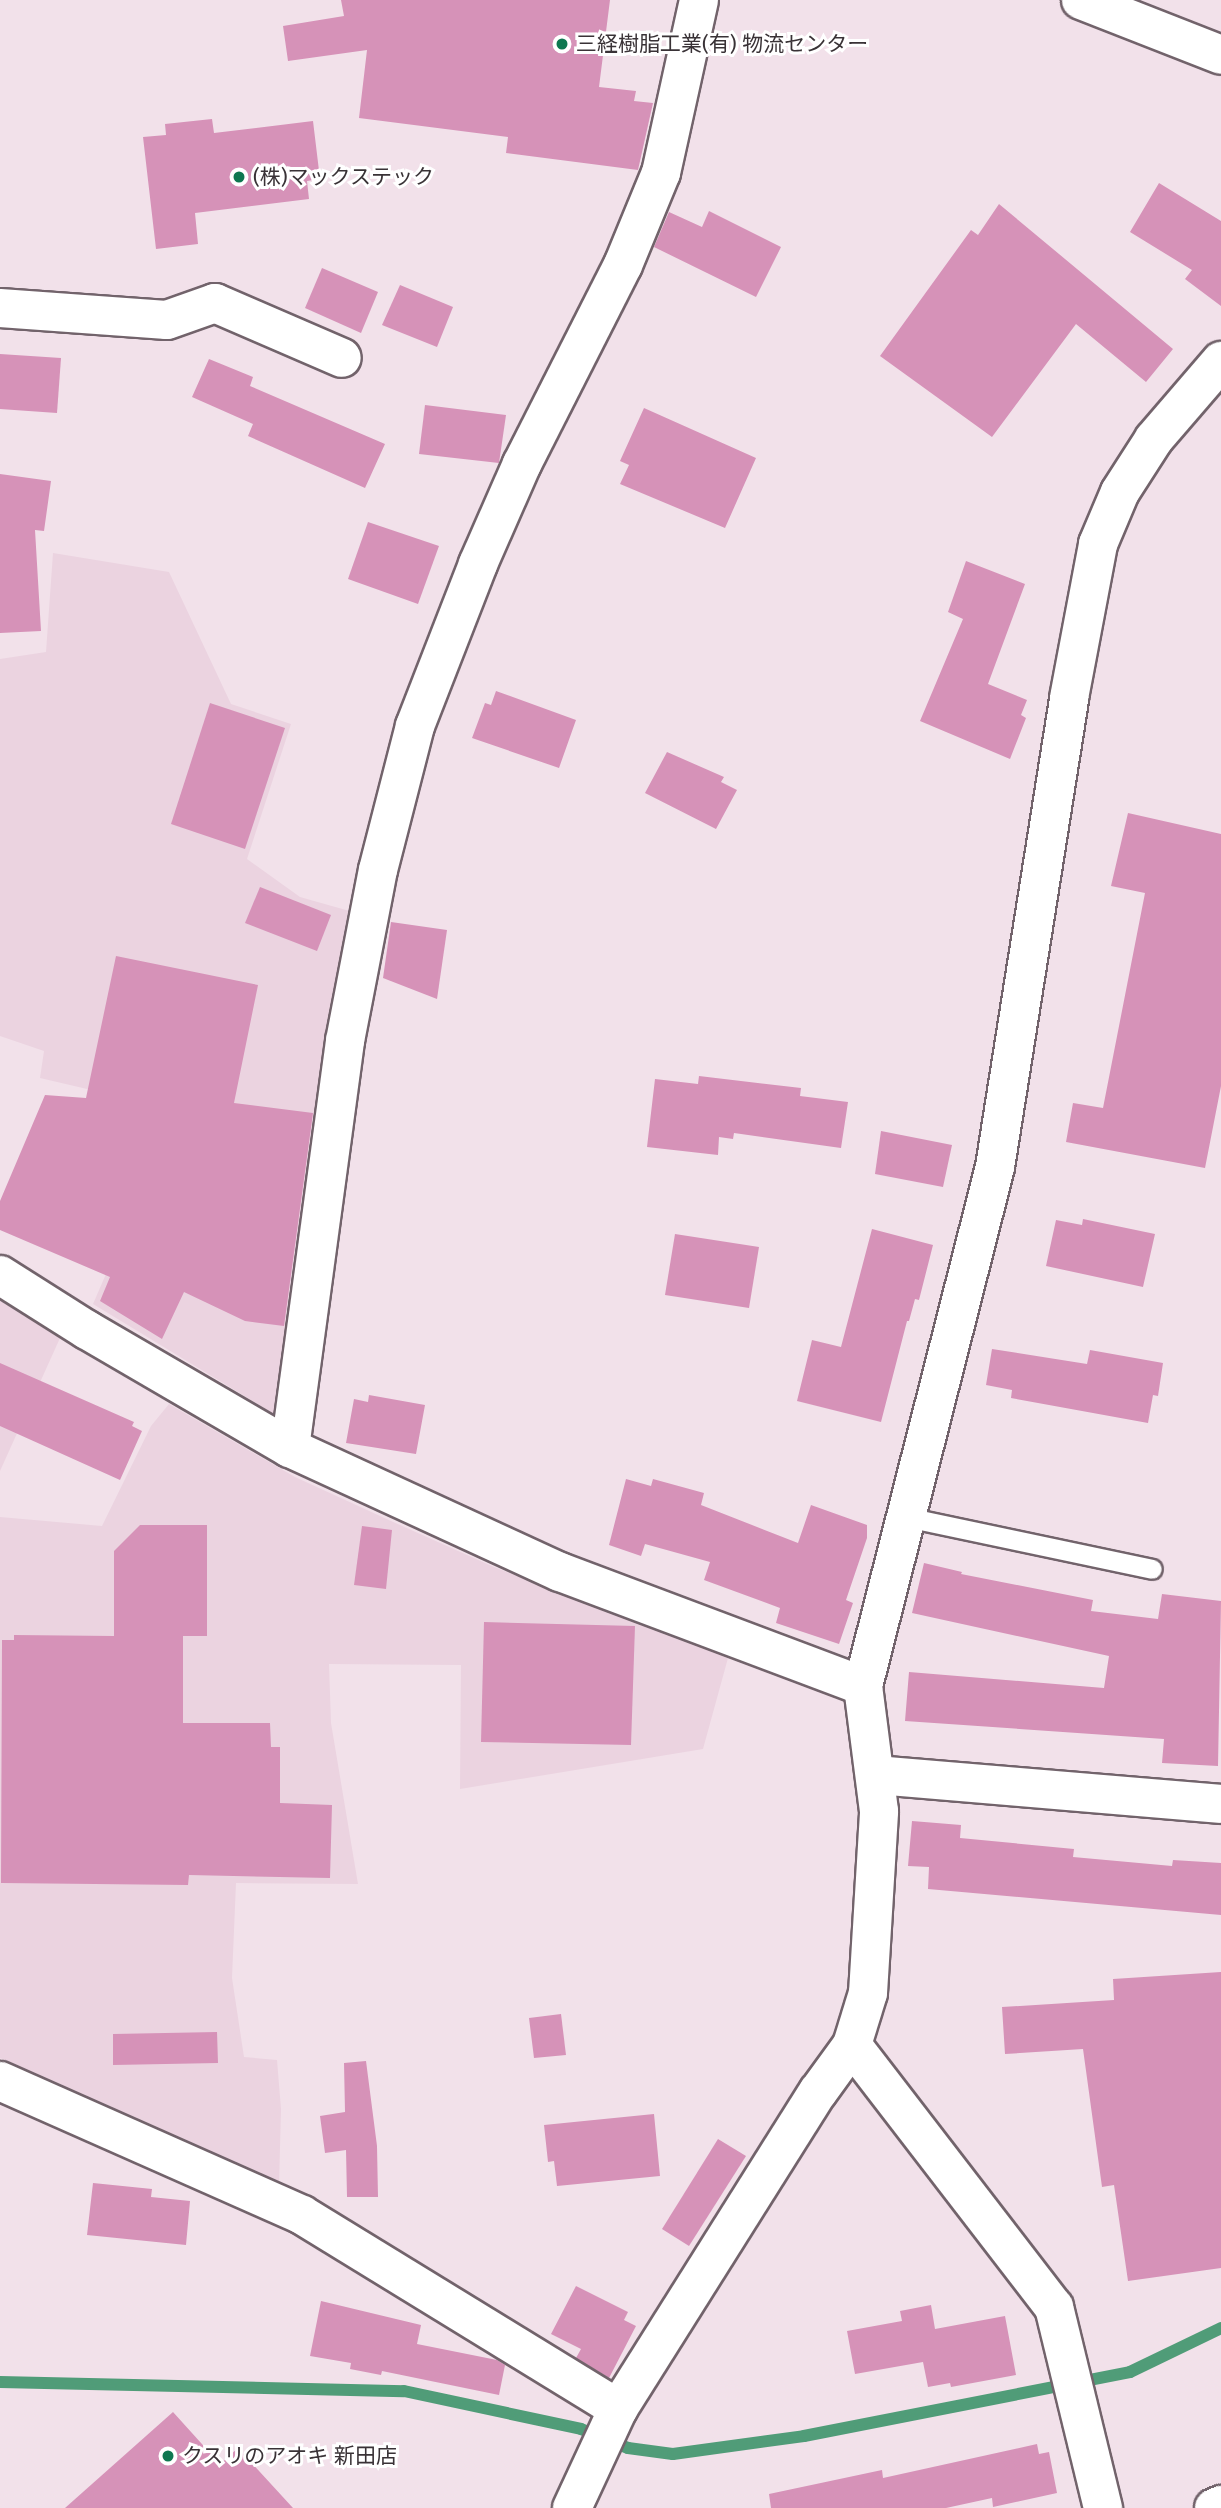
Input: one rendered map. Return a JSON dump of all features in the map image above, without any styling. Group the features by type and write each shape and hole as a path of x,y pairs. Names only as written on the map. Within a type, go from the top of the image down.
{"street":[{"path":"290,1448 345,1041 377,870 415,726 478,564 522,464 623,265 661,173 699,0"},
{"path":"1081,0 1206,50 1221,73"},
{"path":"0,308 167,320 215,303 342,358"},
{"path":"572,2508 608,2429 818,2092 852,2045 868,1993 878,1811 876,1775 863,1686 995,1167 1069,698 1098,544 1120,492 1154,439 1221,361"},
{"path":"0,1275 87,1330 290,1448 560,1572 863,1686"},
{"path":"876,1775 1221,1804"},
{"path":"852,2045 1054,2307 1103,2508"},
{"path":"0,2081 302,2215 608,2429"},
{"path":"1214,2508 1221,2505"}],"lane":[{"path":"906,1517 1152,1569"}],"shaded area":[{"path":"53,553 169,572 231,704 291,724 247,859 300,897 353,912 284,1406 274,1414 93,1304 177,1110 40,1078 44,1051 0,1036 0,659 46,652"},
{"path":"0,1300 60,1338 0,1471"},
{"path":"169,1404 295,1477 391,1521 494,1567 728,1658 703,1749 460,1789 461,1665 329,1664 331,1723 358,1884 236,1883 232,1978 244,2057 277,2060 281,2109 279,2186 0,2058 0,1517 102,1526 151,1426"}],"building":[{"path":"341,0 610,0 599,87 636,91 634,101 653,103 638,170 506,153 508,137 359,118 367,50 288,61 283,26 344,16"},
{"path":"212,119 214,133 313,121 320,179 307,181 309,199 195,213 198,244 156,249 143,137 166,135 165,124"},
{"path":"1159,183 1221,221 1221,306 1185,279 1192,270 1130,232"},
{"path":"999,204 1173,349 1146,382 1076,324 992,437 880,356 971,230 978,235"},
{"path":"709,211 781,247 756,297 654,247 669,212 702,227"},
{"path":"322,268 378,292 361,333 305,308"},
{"path":"400,285 453,307 437,347 382,325"},
{"path":"0,354 61,358 57,413 0,409"},
{"path":"209,359 253,377 250,386 385,444 365,488 248,436 253,424 192,397"},
{"path":"425,405 506,415 499,463 419,454"},
{"path":"644,408 756,458 725,528 620,484 629,465 620,461"},
{"path":"0,474 51,481 44,531 35,530 41,631 0,633"},
{"path":"368,522 439,546 418,604 348,579"},
{"path":"966,561 1025,584 988,684 1027,700 1021,715 1026,718 1010,759 920,721 963,619 948,612"},
{"path":"496,691 576,720 559,768 472,738 485,703 491,705"},
{"path":"210,703 285,728 245,849 171,824"},
{"path":"667,752 724,777 721,782 737,790 716,829 645,793"},
{"path":"1128,813 1221,834 1221,1086 1205,1168 1066,1142 1073,1103 1103,1108 1145,893 1111,886"},
{"path":"260,887 331,915 317,951 245,923"},
{"path":"391,922 447,930 437,999 383,978"},
{"path":"116,956 258,985 234,1103 313,1113 284,1326 245,1321 184,1292 162,1339 100,1301 110,1277 0,1230 0,1201 45,1095 86,1098"},
{"path":"699,1076 801,1088 800,1096 848,1102 841,1148 734,1133 733,1139 719,1137 718,1155 647,1147 655,1079 698,1084"},
{"path":"881,1131 952,1145 943,1187 875,1174"},
{"path":"1083,1219 1155,1234 1143,1287 1046,1266 1056,1220 1082,1225"},
{"path":"872,1229 933,1245 919,1300 915,1299 907,1321 881,1422 797,1401 812,1340 841,1347"},
{"path":"675,1234 759,1247 749,1308 665,1295"},
{"path":"992,1349 1087,1364 1090,1350 1163,1363 1158,1396 1153,1395 1148,1423 1011,1398 1012,1390 986,1385"},
{"path":"0,1363 134,1422 132,1426 142,1431 120,1480 0,1426"},
{"path":"369,1395 425,1405 416,1454 346,1443 354,1399 368,1402"},
{"path":"626,1479 651,1486 653,1479 704,1493 701,1505 798,1543 811,1505 867,1525 867,1538 846,1600 853,1603 839,1644 776,1623 780,1608 704,1580 710,1562 645,1544 641,1556 609,1545"},
{"path":"140,1525 207,1525 207,1636 183,1636 183,1723 270,1723 271,1747 280,1747 280,1803 332,1805 330,1878 189,1875 188,1885 1,1883 2,1640 14,1640 14,1635 114,1636 114,1551"},
{"path":"362,1526 392,1530 386,1589 354,1585"},
{"path":"924,1563 962,1572 961,1574 1093,1600 1091,1611 1158,1619 1162,1594 1221,1601 1218,1766 1162,1763 1164,1739 905,1721 909,1672 1104,1688 1109,1656 912,1613"},
{"path":"484,1622 635,1626 631,1745 481,1742"},
{"path":"912,1821 961,1825 960,1838 1074,1849 1073,1857 1172,1866 1173,1860 1221,1863 1221,1915 928,1889 929,1867 908,1866"},
{"path":"1221,1972 1221,2268 1128,2281 1114,2185 1102,2187 1083,2049 1005,2054 1002,2007 1114,2000 1113,1979"},
{"path":"561,2014 566,2055 534,2058 529,2018"},
{"path":"217,2032 218,2063 113,2065 113,2034"},
{"path":"366,2061 377,2146 378,2197 347,2197 346,2150 325,2153 320,2116 345,2112 344,2063"},
{"path":"654,2114 660,2176 557,2186 554,2161 548,2162 544,2125"},
{"path":"718,2139 746,2156 689,2246 662,2229"},
{"path":"93,2183 152,2189 151,2197 190,2201 186,2245 87,2235"},
{"path":"576,2286 628,2312 624,2320 636,2326 609,2378 576,2358 581,2349 551,2334"},
{"path":"321,2301 421,2325 417,2344 497,2360 505,2365 499,2395 382,2371 381,2375 350,2369 351,2363 310,2356"},
{"path":"931,2305 935,2329 1005,2316 1016,2375 951,2387 950,2383 928,2387 923,2362 855,2374 847,2331 902,2321 900,2311"},
{"name":"クスリのアオキ 新田店","path":"173,2412 220,2464 238,2448 293,2508 65,2508"},
{"path":"1037,2444 1039,2454 1049,2452 1057,2493 993,2507 992,2498 946,2508 771,2508 769,2494 882,2470 883,2478"}],"waterway":[{"path":"0,2382 404,2391 581,2429 628,2448 673,2454 804,2436 1130,2372 1221,2328"}],"place":[{"name":"三経樹脂工業(有) 物流センター","path":"562,44"},
{"name":"(株)マックステック","path":"239,177"},
{"name":"クスリのアオキ 新田店","path":"168,2456"}]}
